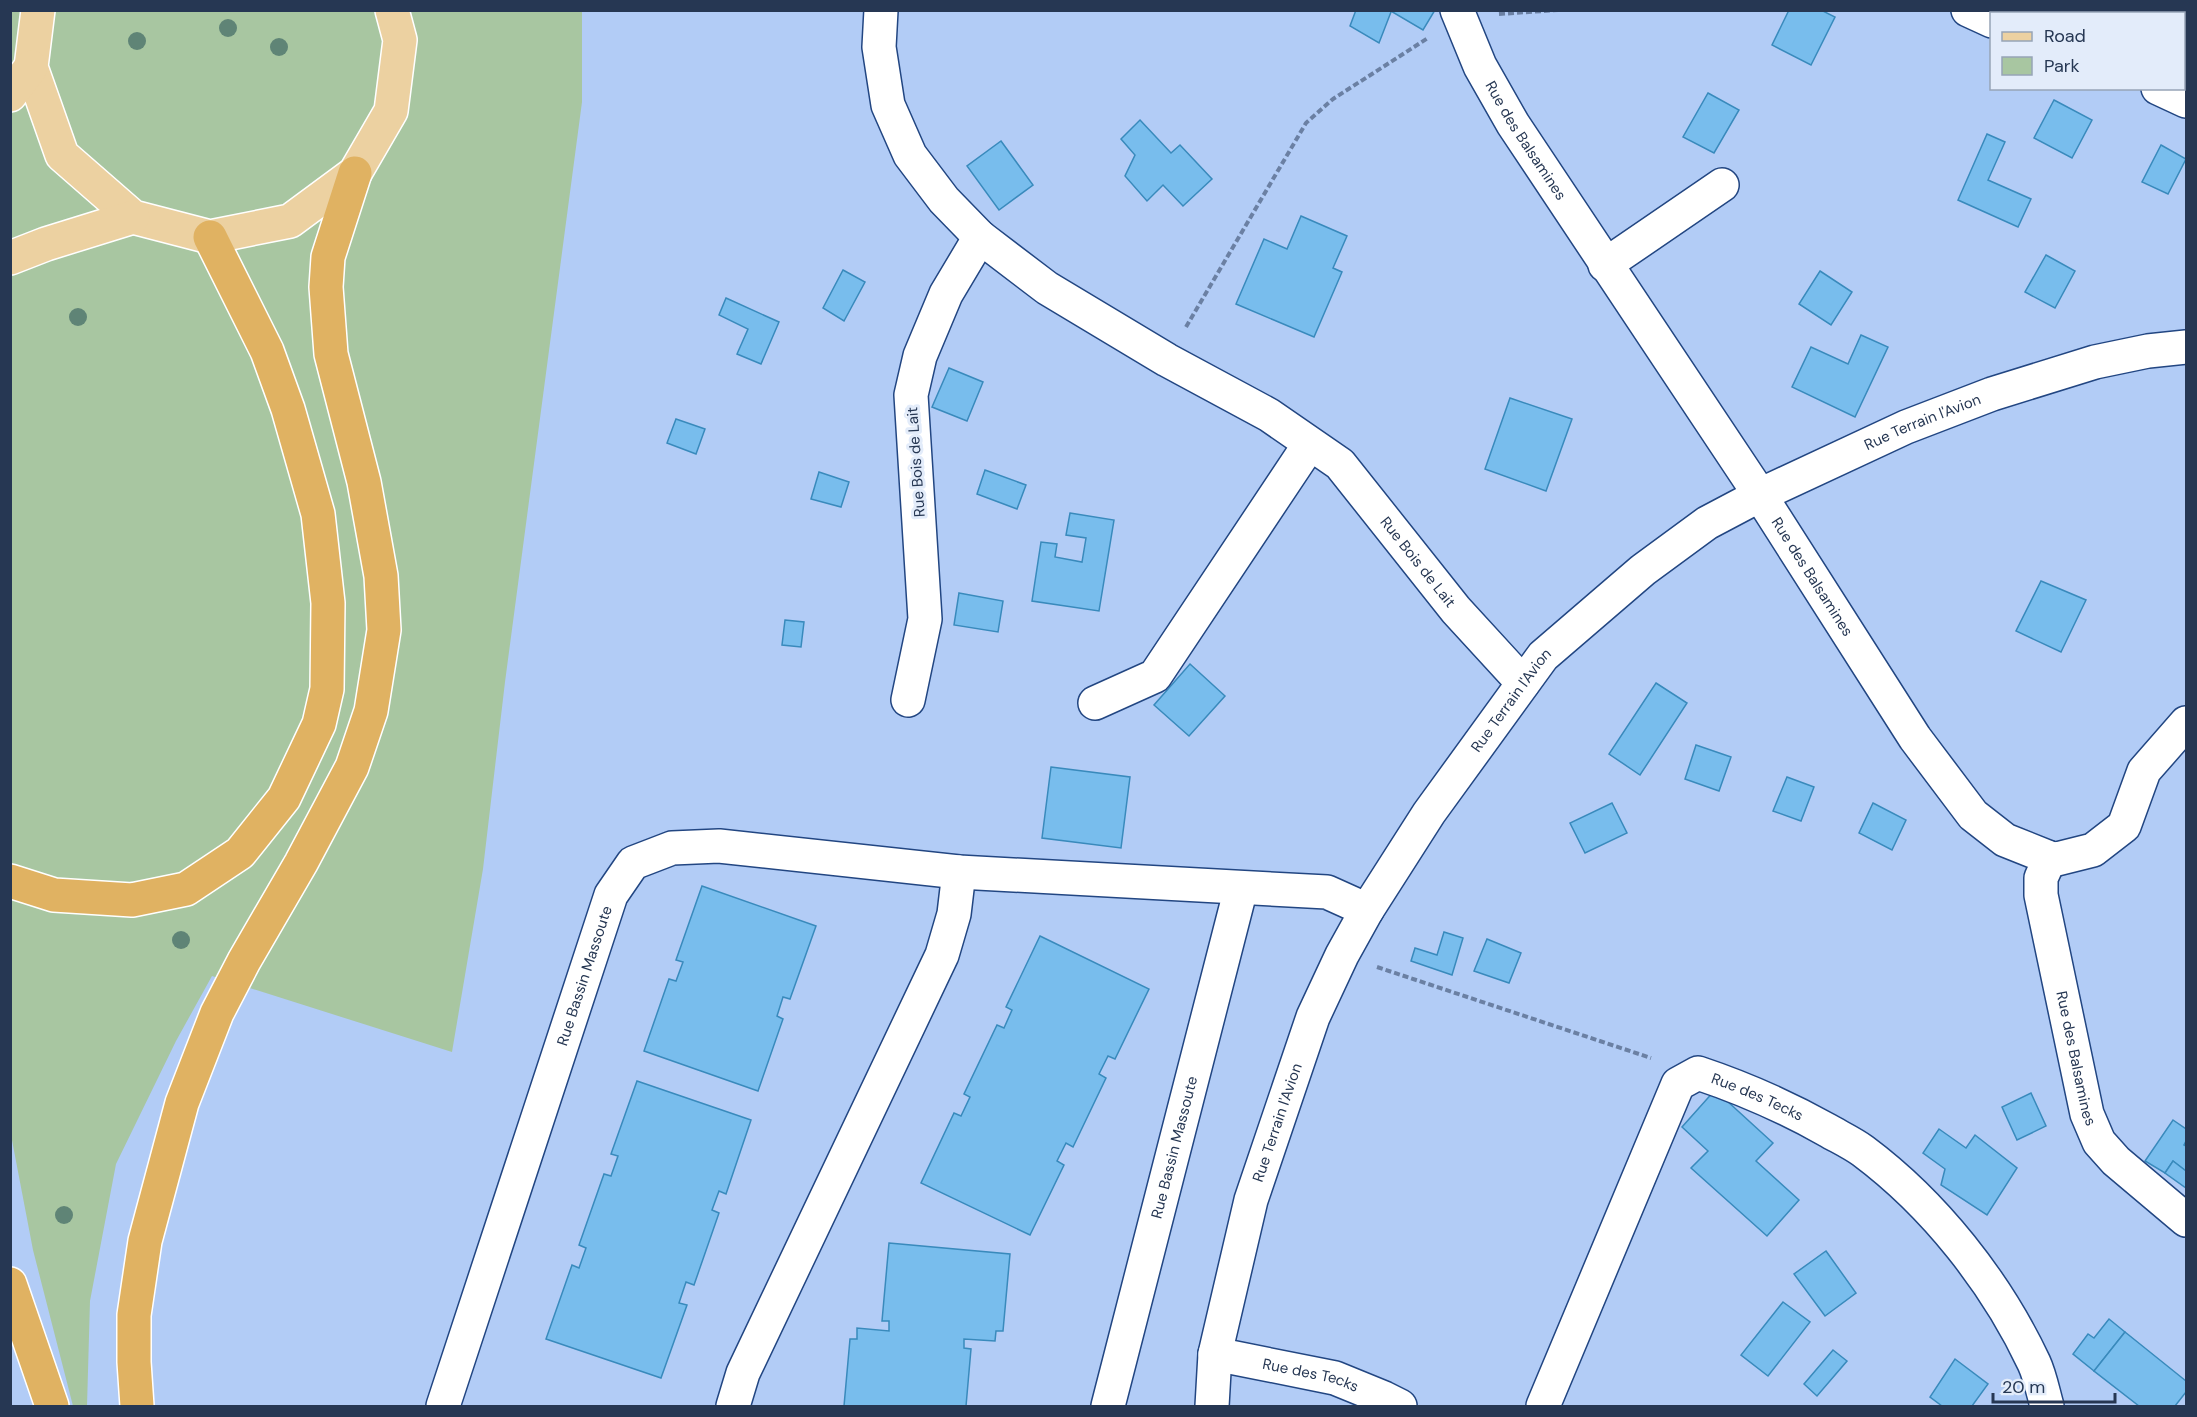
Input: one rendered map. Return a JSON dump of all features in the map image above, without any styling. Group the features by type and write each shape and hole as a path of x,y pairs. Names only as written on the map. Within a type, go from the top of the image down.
{"highway":[{"path":"137,1407 134,1315 145,1241 182,1103 217,1013 352,766 371,711 384,630 381,576 364,482 331,354 326,287 328,257 355,174"},
{"path":"10,880 54,895 132,900 186,890 240,852 284,798 320,724 327,689 328,603 318,514 288,409 267,351 210,237"},
{"path":"10,1284 52,1407"}],"main road":[{"path":"38,10 31,67 62,155 133,217 210,237 290,221 355,174 391,111 400,40 392,10"},
{"path":"10,94 31,67"},
{"path":"10,258 46,244 133,217"}],"street":[{"name":"Rue Bois de Lait","path":"880,10 879,47 888,105 910,155 944,200 980,237 1047,288 1167,360 1269,415 1309,445 1340,464 1456,610 1523,683"},
{"path":"1968,10 1990,20"},
{"name":"Rue des Balsamines","path":"1458,16 1480,66 1513,124 1760,495 1915,738 1973,815 2006,840 2050,858 2041,878 2041,895 2087,1114 2099,1142 2116,1161 2187,1220"},
{"path":"2162,90 2187,101"},
{"path":"1605,265 1722,185"},
{"name":"Rue Bois de Lait","path":"908,700 925,619 911,395 920,356 946,294 980,237"},
{"name":"Rue Terrain l'Avion","path":"1212,1407 1215,1354 1251,1200 1313,1017 1341,955 1367,910 1429,813 1543,656 1643,570 1707,523 1760,495 1906,427 1992,394 2095,362 2148,351 2187,347"},
{"path":"1095,703 1155,676 1309,445"},
{"path":"2050,858 2057,859 2093,850 2124,826 2144,771 2187,723"},
{"name":"Rue Bassin Massoute","path":"443,1407 611,895 633,863 672,849 719,846 959,872 1327,892 1367,910"},
{"path":"733,1407 743,1373 942,955 954,914 959,872"},
{"name":"Rue Bassin Massoute","path":"1108,1407 1241,888"},
{"name":"Rue des Tecks","path":"1543,1407 1678,1084 1698,1073 1741,1088 1803,1116 1861,1149 1906,1186 1941,1222 2001,1303 2034,1364 2047,1407"},
{"name":"Rue des Tecks","path":"1215,1354 1335,1378 1400,1407"}],"path":[{"path":"1167,360 1306,123 1333,99 1458,16 1558,10"},
{"path":"1341,955 1698,1073"}],"green space":[{"path":"10,11 582,11 582,102 505,682 483,869 452,1052 212,976 176,1041 116,1164 90,1301 87,1406 73,1406 33,1250 11,1135"}],"building":[{"path":"1356,10 1389,10 1391,12 1379,43 1350,26"},
{"path":"1389,10 1435,10 1423,30"},
{"path":"1789,10 1821,10 1835,17 1811,65 1772,45"},
{"path":"1708,93 1739,110 1714,153 1683,137"},
{"path":"2054,100 2092,120 2072,158 2034,138"},
{"path":"1140,120 1171,153 1180,145 1212,179 1183,206 1163,185 1147,201 1125,176 1135,155 1121,139"},
{"path":"1987,134 2005,142 1988,180 2031,199 2018,227 1958,200"},
{"path":"1001,141 1033,185 999,210 967,166"},
{"path":"2161,145 2186,159 2168,194 2142,182"},
{"path":"1301,216 1347,236 1333,268 1342,272 1314,337 1236,304 1264,239 1287,249"},
{"path":"2046,255 2075,271 2055,308 2025,292"},
{"path":"843,270 865,282 844,321 823,308"},
{"path":"1820,271 1852,292 1831,325 1799,304"},
{"path":"726,298 779,322 761,364 737,354 748,329 719,315"},
{"path":"1861,335 1888,347 1855,417 1792,387 1811,347 1848,364"},
{"path":"949,368 983,382 967,421 932,407"},
{"path":"1510,398 1572,419 1546,491 1485,469"},
{"path":"676,419 705,429 696,454 667,443"},
{"path":"985,470 1026,485 1017,509 977,494"},
{"path":"819,472 849,482 841,507 811,499"},
{"path":"1070,513 1114,520 1099,611 1032,601 1041,542 1057,544 1055,557 1082,562 1086,538 1066,535"},
{"path":"2041,581 2086,600 2061,652 2016,631"},
{"path":"959,593 1003,601 998,632 954,625"},
{"path":"785,620 804,622 801,647 782,645"},
{"path":"1190,664 1225,696 1189,736 1154,705"},
{"path":"1656,683 1687,703 1640,775 1609,754"},
{"path":"1696,745 1731,757 1719,791 1685,779"},
{"path":"1051,767 1130,777 1121,848 1042,838"},
{"path":"1787,777 1814,787 1801,821 1773,811"},
{"path":"1612,803 1627,833 1585,853 1570,823"},
{"path":"1873,803 1906,820 1892,850 1859,833"},
{"path":"702,886 816,926 790,999 783,997 777,1016 783,1019 758,1091 644,1051 669,979 676,981 683,962 676,960"},
{"path":"1444,932 1463,938 1452,975 1411,961 1415,948 1437,955"},
{"path":"1040,936 1149,989 1115,1059 1108,1056 1099,1074 1106,1078 1073,1147 1066,1143 1057,1161 1064,1165 1030,1235 921,1183 954,1113 961,1116 970,1097 964,1094 997,1025 1004,1028 1012,1010 1006,1007"},
{"path":"1487,939 1521,953 1509,983 1474,971"},
{"path":"637,1081 751,1120 726,1194 719,1191 712,1210 719,1213 694,1285 686,1282 679,1303 687,1305 661,1378 546,1339 572,1265 579,1268 586,1248 579,1245 604,1174 611,1176 618,1156 611,1154"},
{"path":"1715,1090 1773,1143 1756,1161 1799,1200 1767,1236 1691,1168 1708,1151 1682,1127"},
{"path":"2031,1093 2046,1126 2017,1140 2002,1107"},
{"path":"2173,1120 2186,1129 2184,1145 2186,1146 2186,1171 2173,1161 2165,1173 2145,1161"},
{"path":"1939,1129 1966,1148 1975,1135 2017,1168 1987,1215 1941,1185 1945,1169 1923,1153"},
{"path":"2173,1161 2186,1171 2186,1188 2165,1173"},
{"path":"889,1243 1010,1254 1003,1331 996,1331 995,1341 964,1339 964,1348 971,1349 966,1406 844,1406 850,1339 857,1339 857,1328 889,1331 889,1321 882,1321"},
{"path":"1826,1251 1856,1293 1825,1316 1794,1274"},
{"path":"1783,1302 1810,1322 1768,1376 1741,1355"},
{"path":"2109,1319 2125,1332 2094,1371 2073,1354 2088,1334 2094,1338"},
{"path":"2125,1332 2186,1381 2186,1392 2175,1406 2139,1406 2094,1371"},
{"path":"1833,1350 1847,1361 1817,1396 1804,1384"},
{"path":"1955,1359 1988,1384 1972,1406 1942,1406 1930,1397"}]}
